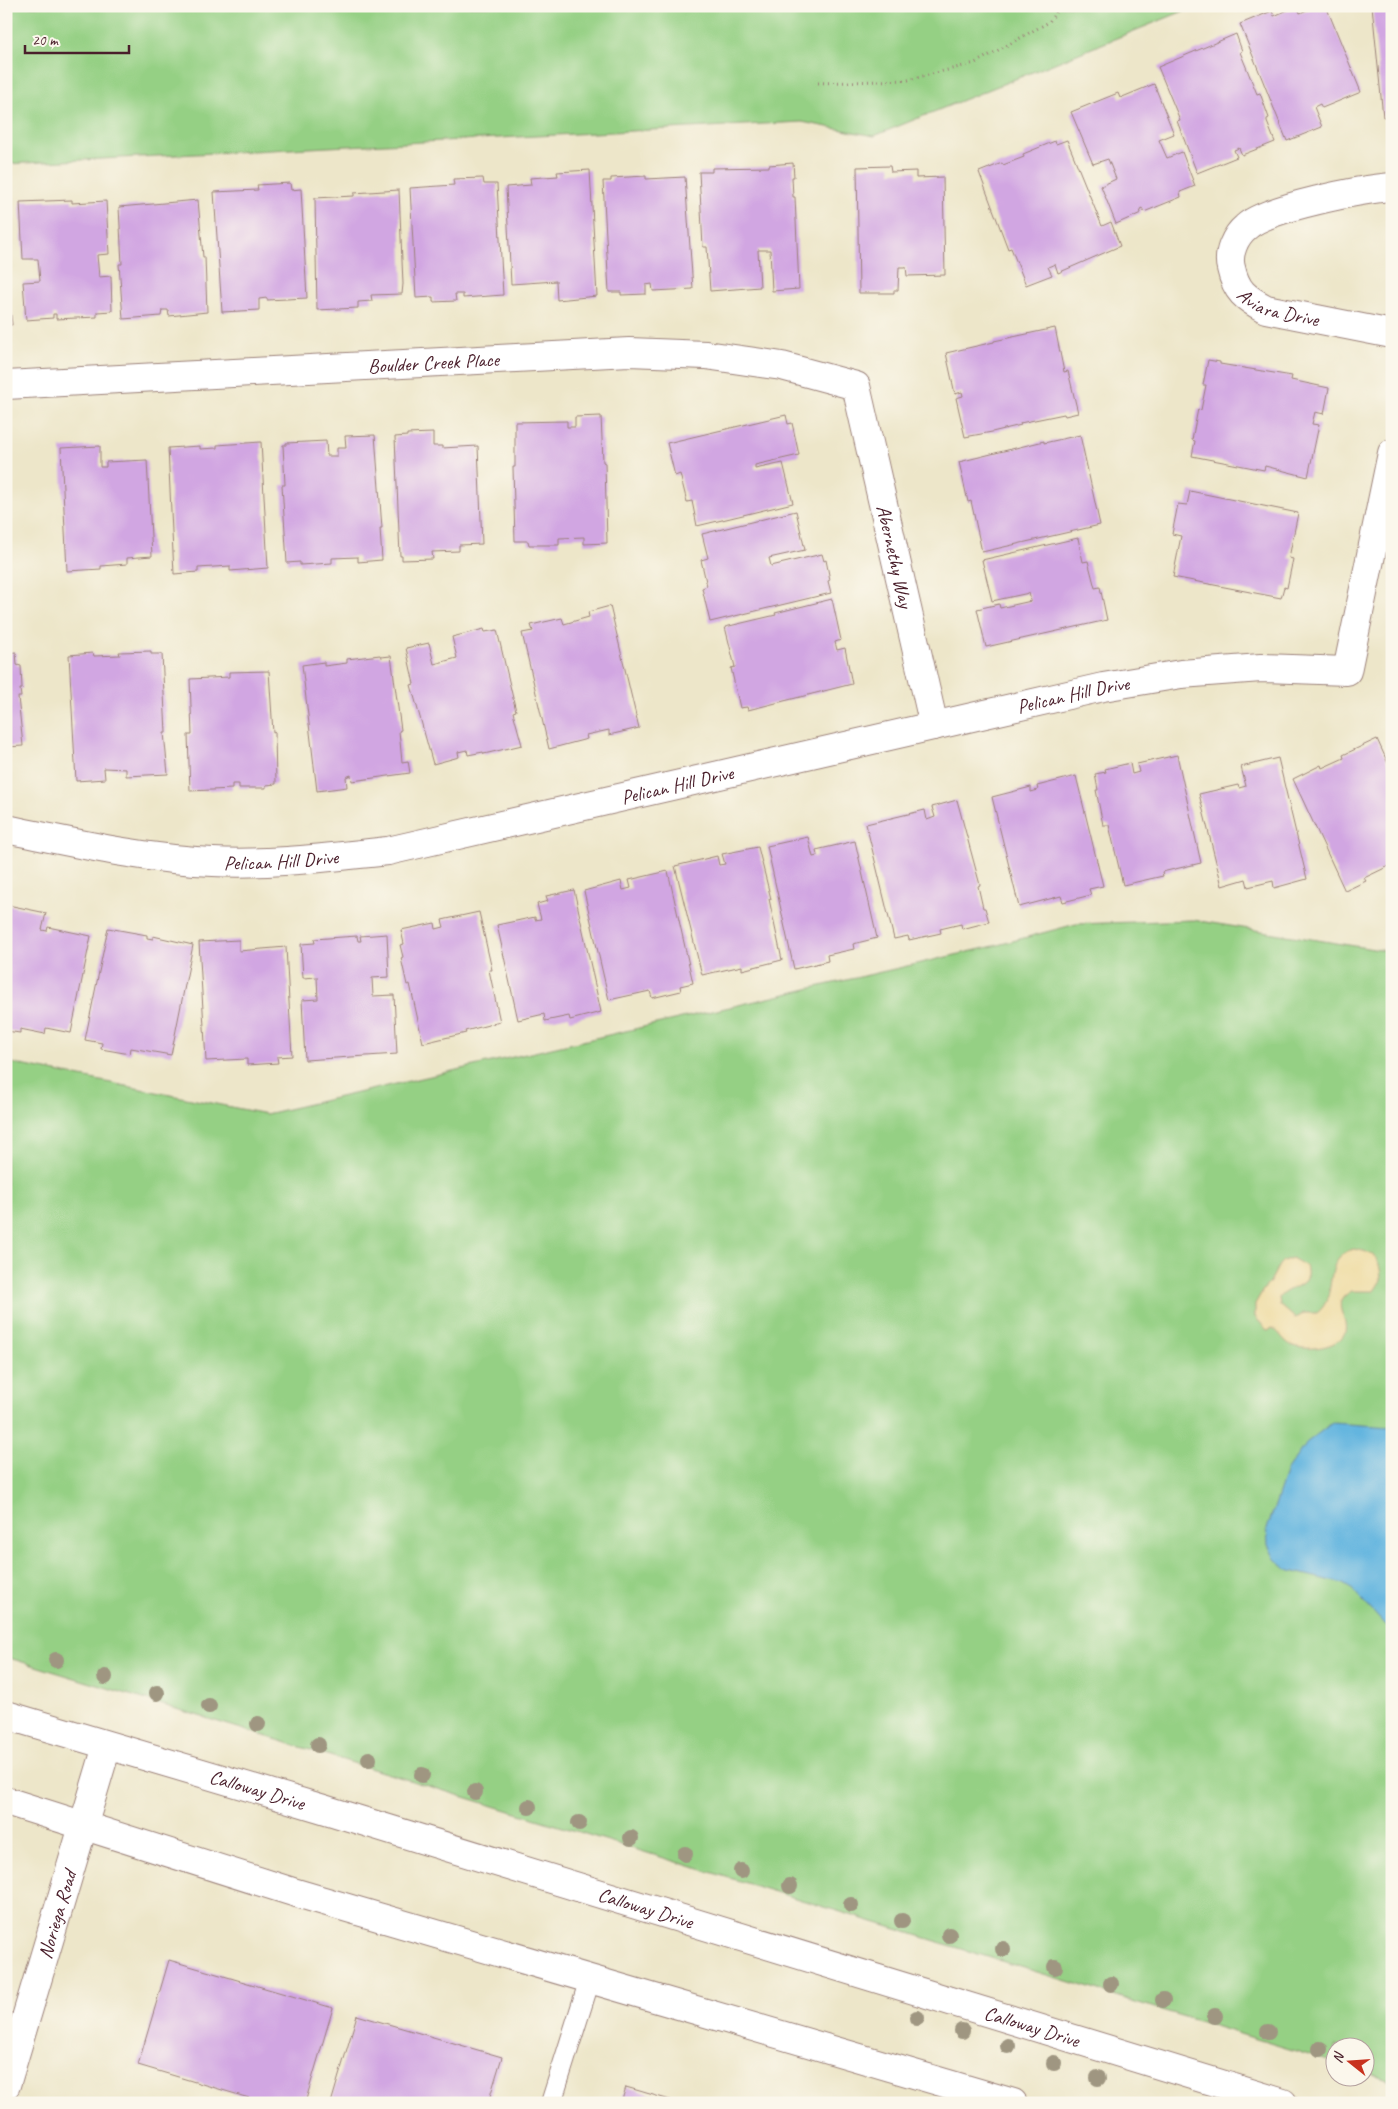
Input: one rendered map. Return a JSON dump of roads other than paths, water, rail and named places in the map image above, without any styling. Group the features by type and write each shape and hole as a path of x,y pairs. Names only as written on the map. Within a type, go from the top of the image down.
{"street":[{"name":"Aviara Drive","path":"1392,187 1323,198 1266,216 1246,226 1233,244 1229,263 1234,283 1247,299 1266,308 1392,334"},
{"name":"Boulder Creek Place","path":"6,385 629,352 706,355 782,366 856,386"},
{"name":"Abernethy Way","path":"856,386 934,726"},
{"name":"Pelican Hill Drive","path":"6,829 144,856 213,862 290,862 388,851 1103,687 1181,674 1261,668 1347,671 1392,453"},
{"name":"Calloway Drive","path":"6,1715 320,1808 1283,2103"},
{"name":"Noriega Road","path":"6,2085 107,1746"},
{"path":"6,1801 293,1892 1013,2103"}],"lane":[{"path":"551,2103 590,1978"}],"water":[{"path":"1332,1423 1392,1427 1392,1628 1385,1625 1353,1590 1343,1584 1287,1570 1275,1559 1268,1545 1267,1529 1287,1470 1306,1443"}]}
